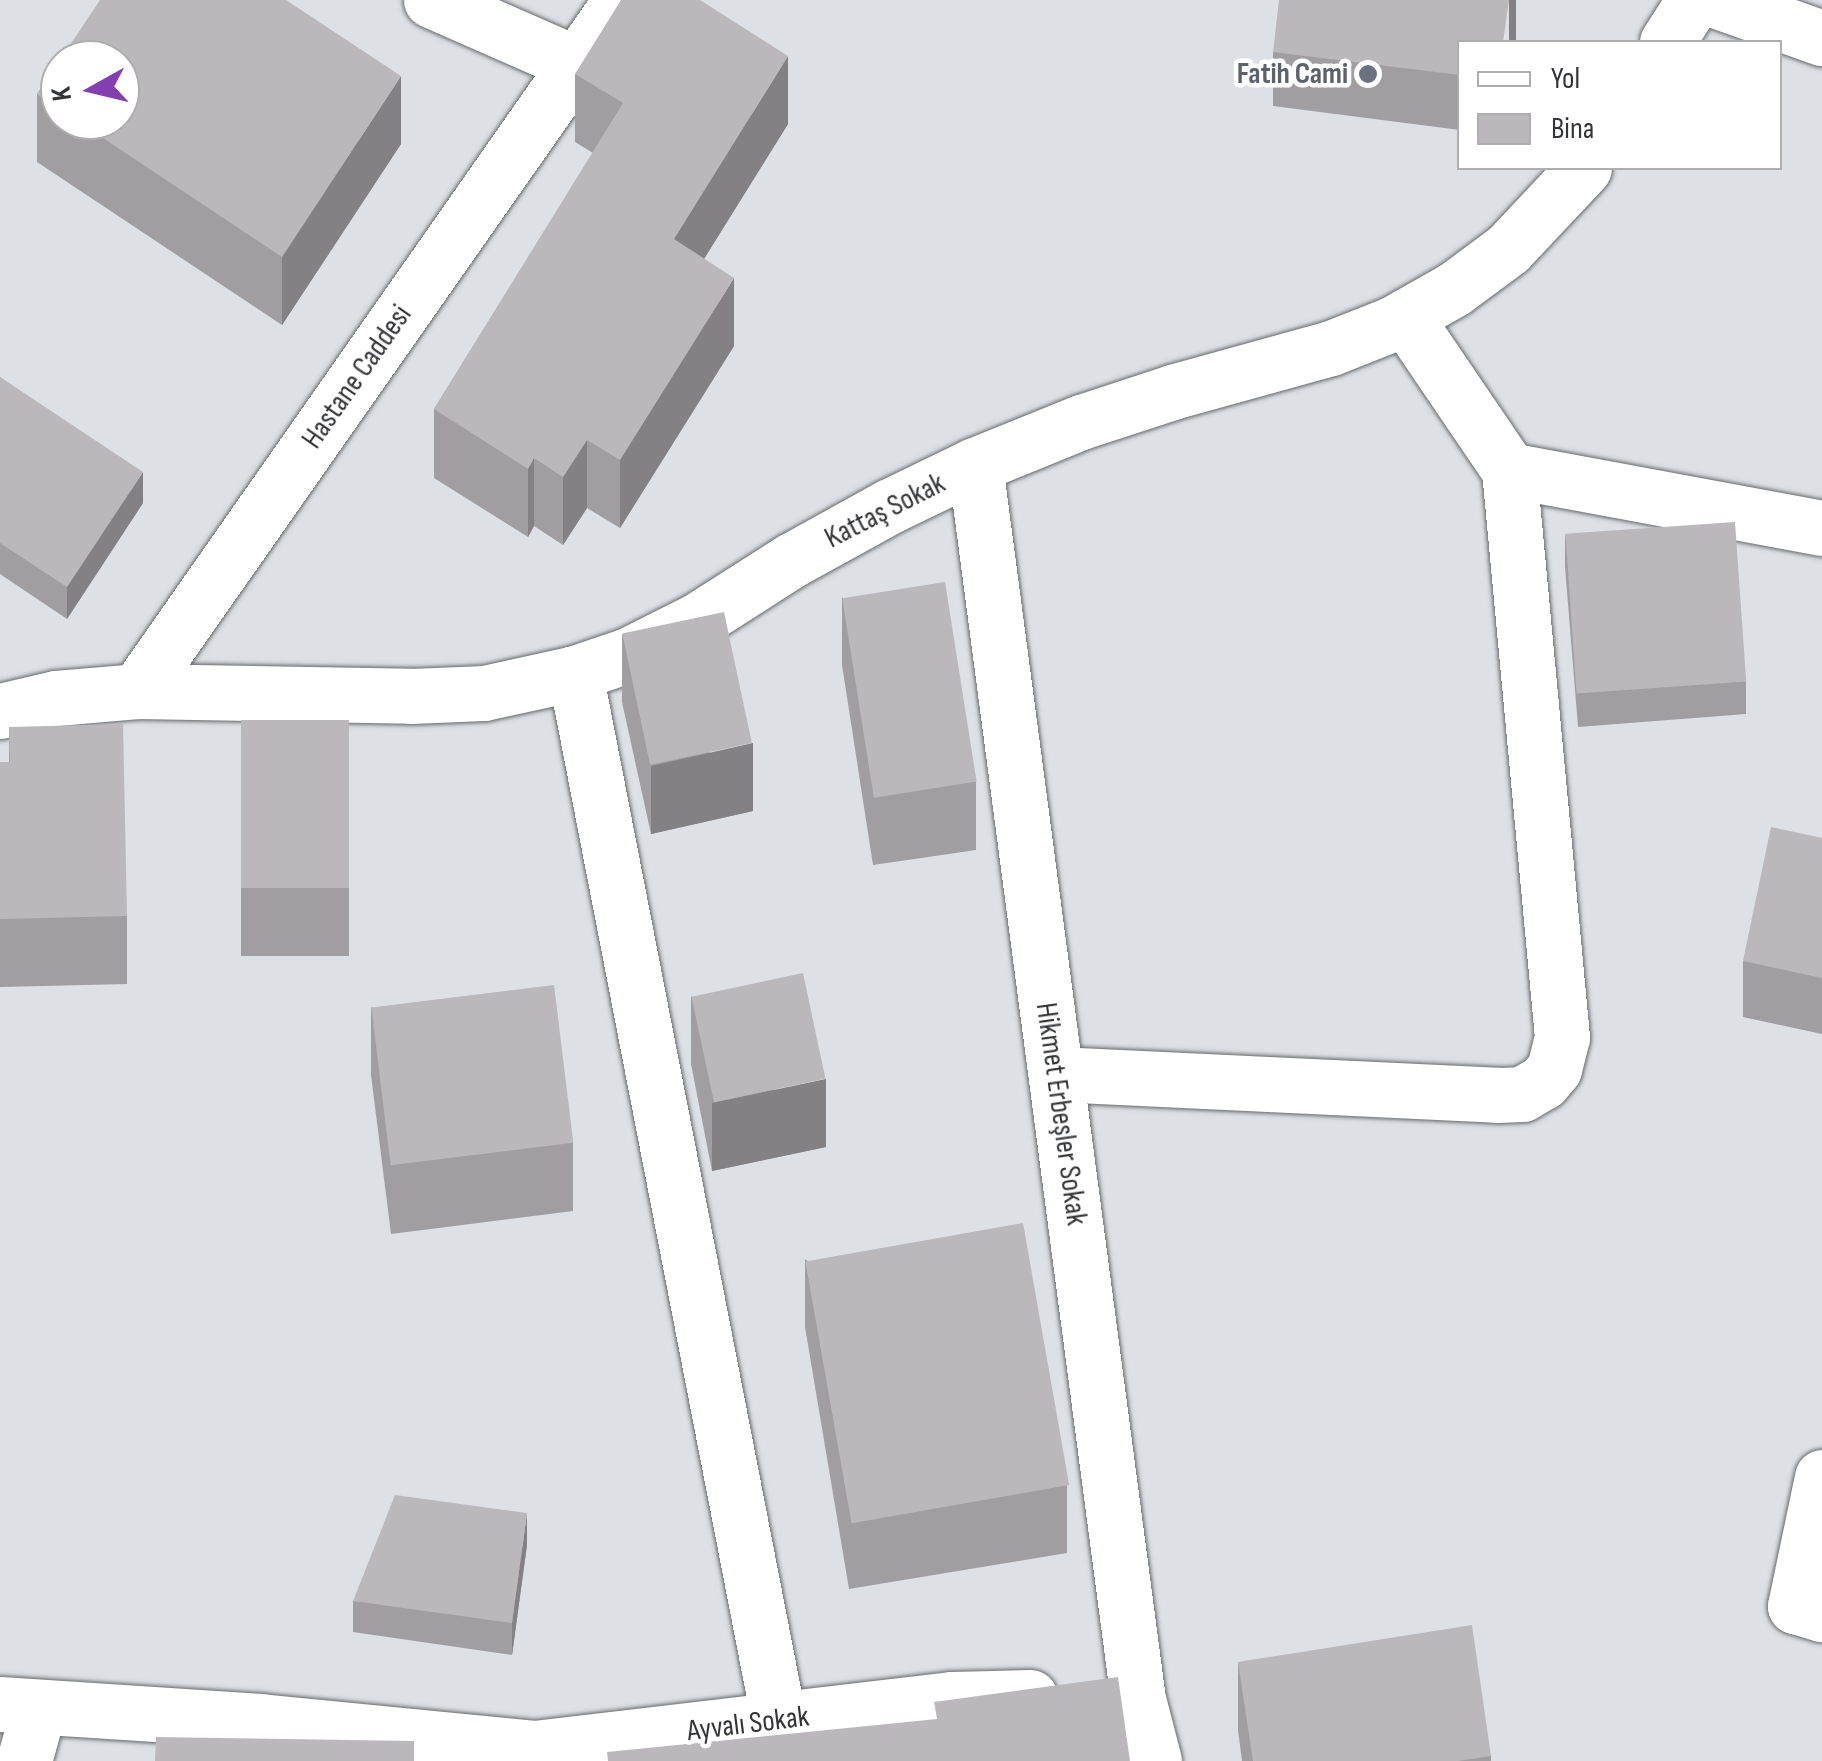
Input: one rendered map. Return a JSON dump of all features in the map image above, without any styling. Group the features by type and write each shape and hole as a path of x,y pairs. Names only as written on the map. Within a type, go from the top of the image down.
{"street":[{"path":"431,0 577,64"},
{"name":"Hastane Caddesi","path":"137,691 622,0"},
{"path":"1668,40 1694,0"},
{"path":"1715,0 1822,38"},
{"name":"Kattaş Sokak","path":"0,711 56,698 137,691 411,696 484,693 575,673 628,656 698,620 792,560 975,465 1080,422 1331,348 1405,317 1454,289 1508,249 1582,170"},
{"path":"1056,1074 1522,1094 1543,1082 1554,1068 1562,1036 1509,470 1405,317"},
{"name":"Hikmet Erbeşler Sokak","path":"975,465 1138,1699 1154,1761"},
{"path":"1509,470 1822,528"},
{"path":"575,673 780,1722"},
{"path":"1808,1610 1822,1478"},
{"name":"Ayvalı Sokak","path":"20,1706 260,1721 533,1755 951,1698 1138,1699"},
{"path":"20,1706 24,1761"}],"building":[{"path":"100,0 286,0 401,76 282,257 106,140 140,140 140,40 73,40"},
{"path":"621,0 700,0 788,56 674,239 734,278 620,460 587,440 563,477 534,458 528,469 434,409 623,103 575,74"},
{"path":"1279,0 1509,0 1503,40 1457,40 1457,75 1273,52"},
{"path":"0,377 143,472 67,587 0,543"},
{"path":"1735,522 1746,682 1577,693 1565,534"},
{"path":"945,582 977,782 874,798 842,598"},
{"path":"724,612 752,743 650,765 622,634"},
{"path":"241,720 349,720 349,888 241,888"},
{"path":"123,724 127,916 0,919 0,762 10,762 9,727"},
{"path":"1771,827 1822,838 1822,978 1743,961"},
{"path":"803,973 825,1079 714,1102 691,997"},
{"path":"554,985 573,1143 391,1165 371,1007"},
{"path":"1023,1223 1069,1485 852,1523 805,1261"},
{"path":"395,1495 527,1513 512,1623 353,1601"},
{"path":"1472,1625 1491,1756 1458,1761 1253,1761 1238,1662"},
{"path":"1118,1677 1130,1761 608,1761 607,1752 937,1719 934,1702"},
{"path":"156,1737 414,1741 414,1761 155,1761"}],"place":[{"name":"Fatih Cami","path":"1368,74"}]}
